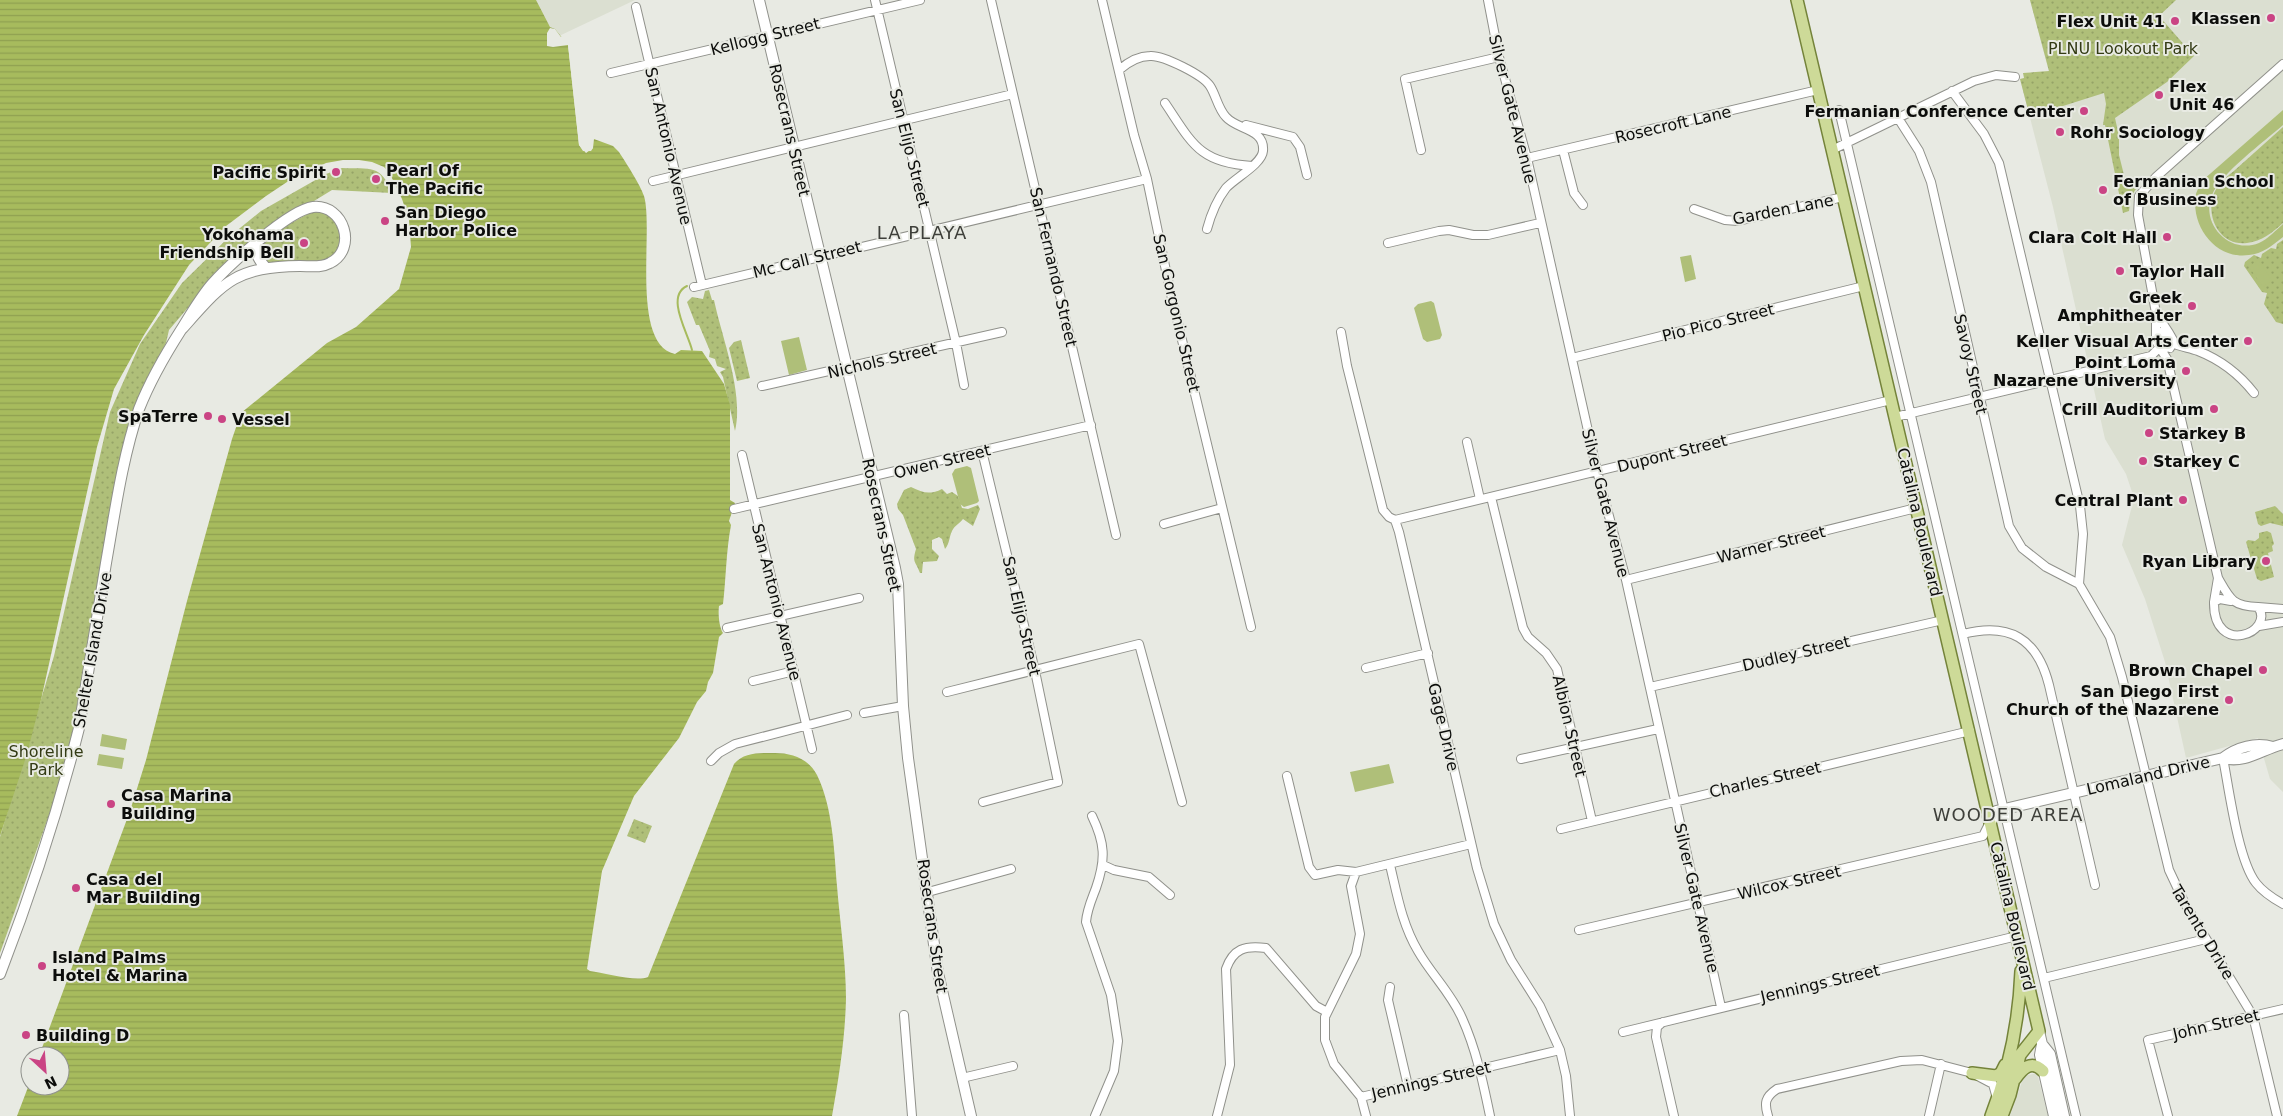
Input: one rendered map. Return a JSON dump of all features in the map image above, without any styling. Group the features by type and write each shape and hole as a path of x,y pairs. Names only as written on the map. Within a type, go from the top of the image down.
{"main road":[{"name":"Catalina Boulevard","path":"1797,0 2039,1031"},
{"path":"1990,1116 2009,1057 2020,1001 2022,956"},
{"path":"2002,1116 2020,1054 2039,1031"},
{"path":"1972,1073 1996,1076 2002,1071 2009,1057"},
{"path":"2014,1080 2028,1065 2036,1066 2043,1071"}],"street":[{"name":"Rosecrans Street","path":"759,0 898,584 903,706 908,758 938,973 971,1116"},
{"name":"San Elijo Street","path":"874,0 930,230 964,384"},
{"name":"Kellogg Street","path":"611,73 920,0"},
{"name":"San Fernando Street","path":"991,0 1116,535"},
{"name":"San Gorgonio Street","path":"1102,0 1147,179 1170,290 1251,627"},
{"name":"Silver Gate Avenue","path":"1488,0 1499,57 1527,158 1597,471 1626,580 1722,1007"},
{"name":"San Antonio Avenue","path":"636,7 675,174 698,286"},
{"path":"1119,70 1128,63 1147,56 1156,56 1190,71 1204,80 1210,87 1226,117 1259,136 1263,144 1263,153 1258,161 1227,187 1211,213 1207,229"},
{"path":"1422,150 1405,79 1499,57"},
{"path":"2231,600 2218,578 2168,359 2156,343 2156,313 2138,215 2139,196 2141,191 2283,64"},
{"path":"1832,150 1974,81 1988,77 2015,77"},
{"name":"Rosecroft Lane","path":"1527,158 1818,90"},
{"path":"1952,91 1984,134 1998,162 2080,506 2083,534 2079,584"},
{"path":"652,181 1013,94"},
{"path":"1165,103 1190,140 1201,151 1229,165 1252,166"},
{"name":"Catalina Boulevard","path":"1839,110 2076,1116"},
{"name":"Savoy Street","path":"1898,118 1919,151 1931,182 2008,526 2022,548 2046,567 2079,584"},
{"path":"1236,124 1293,137 1300,147 1306,175"},
{"path":"1562,150 1574,193 1583,205"},
{"name":"Mc Call Street","path":"698,286 1147,179"},
{"name":"Garden Lane","path":"1694,209 1725,220 1738,221 1843,197"},
{"name":"Shelter Island Drive","path":"0,974 67,774 79,728 123,464 138,414 148,389 164,357 199,299 211,285 258,241 298,214 314,207 333,212 340,219 344,228 345,241 343,248 330,263 317,266 266,268 242,275 223,286 182,328"},
{"path":"1388,243 1439,231 1449,230 1473,235 1488,235 1540,223"},
{"path":"258,241 256,247 257,256 266,268"},
{"name":"Pio Pico Street","path":"1572,358 1864,286"},
{"path":"2156,313 2173,337 2168,359"},
{"name":"Nichols Street","path":"762,386 1002,332"},
{"name":"Gage Drive","path":"1341,332 1347,366 1383,510 1389,517 1395,520 1428,653 1471,844 1494,924 1511,960 1540,1006 1560,1050 1566,1076 1570,1116"},
{"path":"2156,338 2161,332 2169,333"},
{"path":"1895,418 2151,356 2160,348 2166,348 2172,344"},
{"path":"2172,344 2199,352 2221,362 2241,377 2254,393"},
{"name":"Dupont Street","path":"1395,520 1891,400"},
{"name":"Owen Street","path":"734,509 873,478 1091,425"},
{"path":"1467,442 1480,499"},
{"name":"San Elijo Street","path":"982,451 1035,671 1058,782 983,802"},
{"name":"San Antonio Avenue","path":"742,456 812,749"},
{"name":"Albion Street","path":"1491,497 1523,628 1528,637 1546,652 1557,669 1592,821"},
{"path":"1164,524 1222,508"},
{"name":"Warner Street","path":"1626,580 1916,508"},
{"path":"2218,578 2214,612 2218,627 2227,634 2237,636 2250,633 2261,622 2262,612 2258,607"},
{"name":"Tarento Drive","path":"2079,584 2110,637 2173,882 2253,1016 2278,1116"},
{"path":"727,628 858,598"},
{"path":"2214,602 2220,599 2231,600 2244,606 2283,609"},
{"name":"Dudley Street","path":"1650,687 1943,620"},
{"path":"2258,626 2283,622"},
{"path":"1963,634 1985,629 2002,631 2022,640 2036,653 2046,675 2095,885"},
{"path":"947,692 1140,644 1182,802"},
{"path":"1366,668 1428,653"},
{"path":"753,681 794,671"},
{"path":"864,713 903,706"},
{"path":"711,761 719,753 735,744 848,715"},
{"path":"1521,759 1658,729"},
{"name":"Charles Street","path":"1561,829 1970,731"},
{"name":"Lomaland Drive","path":"2004,809 2224,758 2235,761 2259,754 2278,745"},
{"path":"2224,758 2245,863 2256,884 2273,899 2283,904"},
{"path":"1287,776 1309,867 1315,875 1338,870 1356,872 1471,844"},
{"path":"1991,822 1996,810 2004,809"},
{"path":"1092,816 1103,842 1103,865 1087,911 1086,922 1111,995 1118,1041 1114,1071 1095,1116"},
{"name":"Wilcox Street","path":"1579,930 1983,836 1991,822"},
{"path":"1103,865 1114,870 1149,877 1170,895"},
{"path":"1390,865 1409,935 1462,1016 1481,1069 1490,1116"},
{"path":"928,892 1011,869"},
{"path":"1356,872 1352,886 1360,934 1356,954 1327,1012 1325,1040 1329,1056 1361,1097 1366,1116"},
{"name":"Jennings Street","path":"1623,1032 2017,936"},
{"path":"2044,978 2206,939"},
{"path":"1217,1116 1230,1065 1226,969 1230,957 1237,951 1255,946 1266,948 1316,1006 1327,1012"},
{"path":"1390,987 1388,1000 1408,1086"},
{"name":"John Street","path":"2168,1116 2148,1040 2283,1009"},
{"path":"904,1014 912,1116"},
{"path":"1663,1022 1657,1027 1656,1037 1674,1116"},
{"name":"Catalina Boulevard","path":"2039,1031 2042,1044 2040,1055 2054,1116"},
{"name":"Catalina Boulevard","path":"2042,1044 2050,1054 2064,1116"},
{"name":"Jennings Street","path":"1361,1097 1560,1050"},
{"path":"1768,1116 1765,1105 1767,1098 1777,1089 1901,1061 1922,1060 1972,1073 1994,1084 1996,1088 1995,1104"},
{"path":"1929,1116 1941,1064"},
{"path":"962,1078 1014,1066"}],"shaded area":[{"path":"0,0 536,0 550,27 555,29 568,45 579,145 586,153 593,148 594,139 613,146 629,168 644,196 646,212 646,284 648,309 653,330 661,346 675,354 681,350 702,351 724,384 730,405 730,500 735,503 729,521 731,525 723,604 719,606 720,624 723,633 719,637 713,673 706,691 697,702 679,738 634,796 602,871 587,969 628,978 648,977 734,764 747,755 764,753 788,754 805,761 814,769 817,775 830,815 844,957 846,999 844,1029 832,1116 17,1116 25,1096 70,1096 70,1046 43,1046 130,811 146,760 187,601 241,413 327,343 356,327 399,289 411,247 409,220 402,199 390,174 384,167 372,162 343,160 326,163 287,182 226,226 189,265 144,335 114,389 97,447 41,700 26,757 0,836"},
{"path":"525,0 635,0 559,36"},
{"name":"Point Loma Nazarene University","path":"2030,0 2283,0 2283,792 2270,779 2258,738 2186,758 2165,662 2145,599 2122,545 2134,498 2126,474 2105,439 2053,207 2020,79 2050,76"},
{"path":"2037,1073 2048,1116 2010,1116 2024,1076"}],"green space":[{"name":"PLNU Lookout Park","path":"2030,0 2176,0 2159,16 2194,56 2167,82 2115,118 2119,136 2119,155 2127,187 2135,186 2136,189 2131,196 2129,211 2123,213 2105,125 2103,125 2106,104 2104,93 2029,114 2020,79 2024,78 2023,73 2049,71"},
{"path":"2283,110 2283,125 2224,177 2212,195 2209,206 2214,226 2220,234 2237,245 2248,246 2259,243 2269,237 2283,224 2283,237 2258,253 2237,255 2226,252 2216,246 2201,229 2195,206 2197,192 2203,180"},
{"path":"2283,127 2283,223 2266,236 2252,242 2236,243 2227,239 2220,233 2212,215 2213,195 2224,180"},
{"name":"Shoreline Park","path":"342,168 367,169 379,173 388,184 392,193 332,190 257,236 219,271 169,330 166,343 145,387 64,773 0,953 0,837 54,656 110,412 140,344 182,283 229,237 261,211 326,174"},
{"path":"313,211 323,212 337,220 342,241 336,254 323,262 271,264 263,259 260,253 261,244 275,232"},
{"path":"2283,240 2283,324 2276,322 2264,304 2267,293 2262,292 2244,266 2245,262 2254,255 2261,258 2262,254 2271,248 2276,249 2277,244"},
{"path":"1691,255 1696,279 1685,282 1680,257"},
{"path":"2258,260 2272,280 2263,287 2249,267"},
{"path":"709,290 712,300 714,300 731,366 737,400 735,431 723,377 720,372 726,369 717,366 715,359 709,357 710,351 699,325 696,325 687,302 692,297 703,299 705,291"},
{"path":"1431,301 1434,303 1442,335 1440,339 1427,342 1423,339 1414,308 1418,304"},
{"path":"799,337 807,370 789,375 781,341"},
{"path":"741,340 750,378 737,381 729,348 734,342"},
{"path":"967,466 971,468 979,501 964,507 960,504 952,474 955,469"},
{"path":"911,487 926,492 942,489 947,494 952,492 958,496 962,508 968,509 978,505 980,509 973,526 963,519 954,527 945,549 942,539 939,537 932,540 932,549 939,556 937,561 923,562 922,573 920,573 914,557 916,549 897,504 904,490"},
{"path":"2275,506 2283,514 2283,526 2270,523 2261,526 2258,524 2255,512"},
{"path":"2267,531 2271,533 2274,544 2272,546 2273,551 2268,553 2274,577 2261,581 2257,579 2246,542 2248,540 2255,541 2259,538 2259,533"},
{"path":"102,734 127,739 125,750 100,746"},
{"path":"99,754 124,758 122,769 97,765"},
{"path":"1389,764 1394,783 1355,792 1350,772"},
{"path":"634,819 652,826 645,843 627,836"}],"pier":[{"path":"550,28 555,29 570,44 582,144 585,149 589,149 593,137 593,148 591,151 583,151 579,145 568,45 547,46 547,33"}],"waterway":[{"path":"687,286 681,291 678,298 678,306 692,350"}],"place":[{"name":"Klassen","path":"2271,18"},
{"name":"Flex Unit 41","path":"2175,21"},
{"name":"Flex Unit 46","path":"2159,95"},
{"name":"Fermanian Conference Center","path":"2084,111"},
{"name":"Rohr Sociology","path":"2060,132"},
{"name":"Pacific Spirit","path":"336,172"},
{"name":"Pearl Of The Pacific","path":"376,179"},
{"name":"Fermanian School of Business","path":"2103,190"},
{"name":"San Diego Harbor Police","path":"385,221"},
{"name":"Clara Colt Hall","path":"2167,237"},
{"name":"Yokohama Friendship Bell","path":"304,243"},
{"name":"Taylor Hall","path":"2120,271"},
{"name":"Greek Amphitheater","path":"2192,306"},
{"name":"Keller Visual Arts Center","path":"2248,341"},
{"name":"Point Loma Nazarene University","path":"2186,371"},
{"name":"Crill Auditorium","path":"2214,409"},
{"name":"SpaTerre","path":"208,416"},
{"name":"Vessel","path":"222,419"},
{"name":"Starkey B","path":"2149,433"},
{"name":"Starkey C","path":"2143,461"},
{"name":"Central Plant","path":"2183,500"},
{"name":"Ryan Library","path":"2266,561"},
{"name":"Brown Chapel","path":"2263,670"},
{"name":"San Diego First Church of the Nazarene","path":"2229,700"},
{"name":"Casa Marina Building","path":"111,804"},
{"name":"Casa del Mar Building","path":"76,888"},
{"name":"Island Palms Hotel & Marina","path":"42,966"},
{"name":"Building D","path":"26,1035"}],"district":[{"name":"LA PLAYA","path":"922,233"},
{"name":"WOODED AREA","path":"2008,815"}]}
